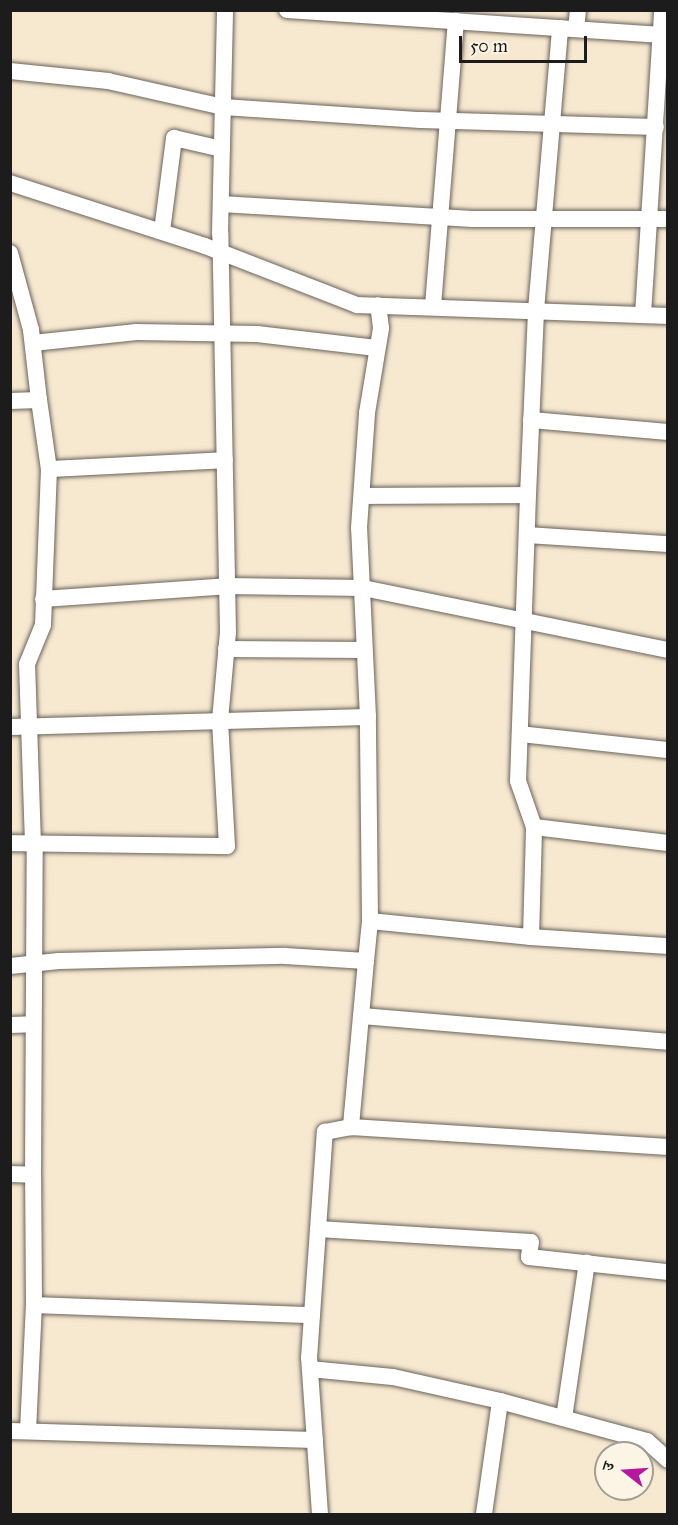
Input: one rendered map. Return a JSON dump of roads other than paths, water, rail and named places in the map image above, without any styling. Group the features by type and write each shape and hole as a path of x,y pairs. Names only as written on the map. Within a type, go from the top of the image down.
{"street":[{"path":"10,843 227,846 220,720 226,649 227,586 221,333 225,10"},
{"path":"287,10 662,35"},
{"path":"531,937 534,827 518,781 526,620 528,495 536,310 551,124 568,29 578,10"},
{"path":"644,315 656,127 663,103 662,10"},
{"path":"433,306 456,21"},
{"path":"10,71 108,81 223,106 448,121 656,127"},
{"path":"162,231 174,138 222,149"},
{"path":"10,183 162,231 357,305 668,316"},
{"path":"221,204 440,217 668,219"},
{"path":"10,253 33,343 49,469 43,625 27,664 32,727 34,844 34,1305 28,1431"},
{"path":"351,1127 370,921 368,717 363,650 362,496 376,348 381,328 378,305"},
{"path":"33,343 136,332 221,333 257,334 376,348"},
{"path":"10,402 39,400"},
{"path":"531,420 668,432"},
{"path":"49,469 225,460"},
{"path":"362,496 528,495"},
{"path":"527,535 668,544"},
{"path":"43,599 227,586 363,588 668,650"},
{"path":"226,649 363,650"},
{"path":"10,727 368,717"},
{"path":"520,734 668,750"},
{"path":"534,827 668,843"},
{"path":"370,921 531,937 668,946"},
{"path":"10,966 285,956 366,961"},
{"path":"361,1016 668,1042"},
{"path":"10,1025 33,1024"},
{"path":"320,1515 310,1369 325,1132 351,1127 668,1147"},
{"path":"10,1174 33,1175"},
{"path":"318,1229 531,1242 529,1257 668,1272"},
{"path":"564,1418 587,1263"},
{"path":"34,1305 312,1316"},
{"path":"310,1369 393,1377 500,1401 647,1441 668,1461"},
{"path":"484,1515 500,1401"},
{"path":"10,1431 315,1440"}]}
